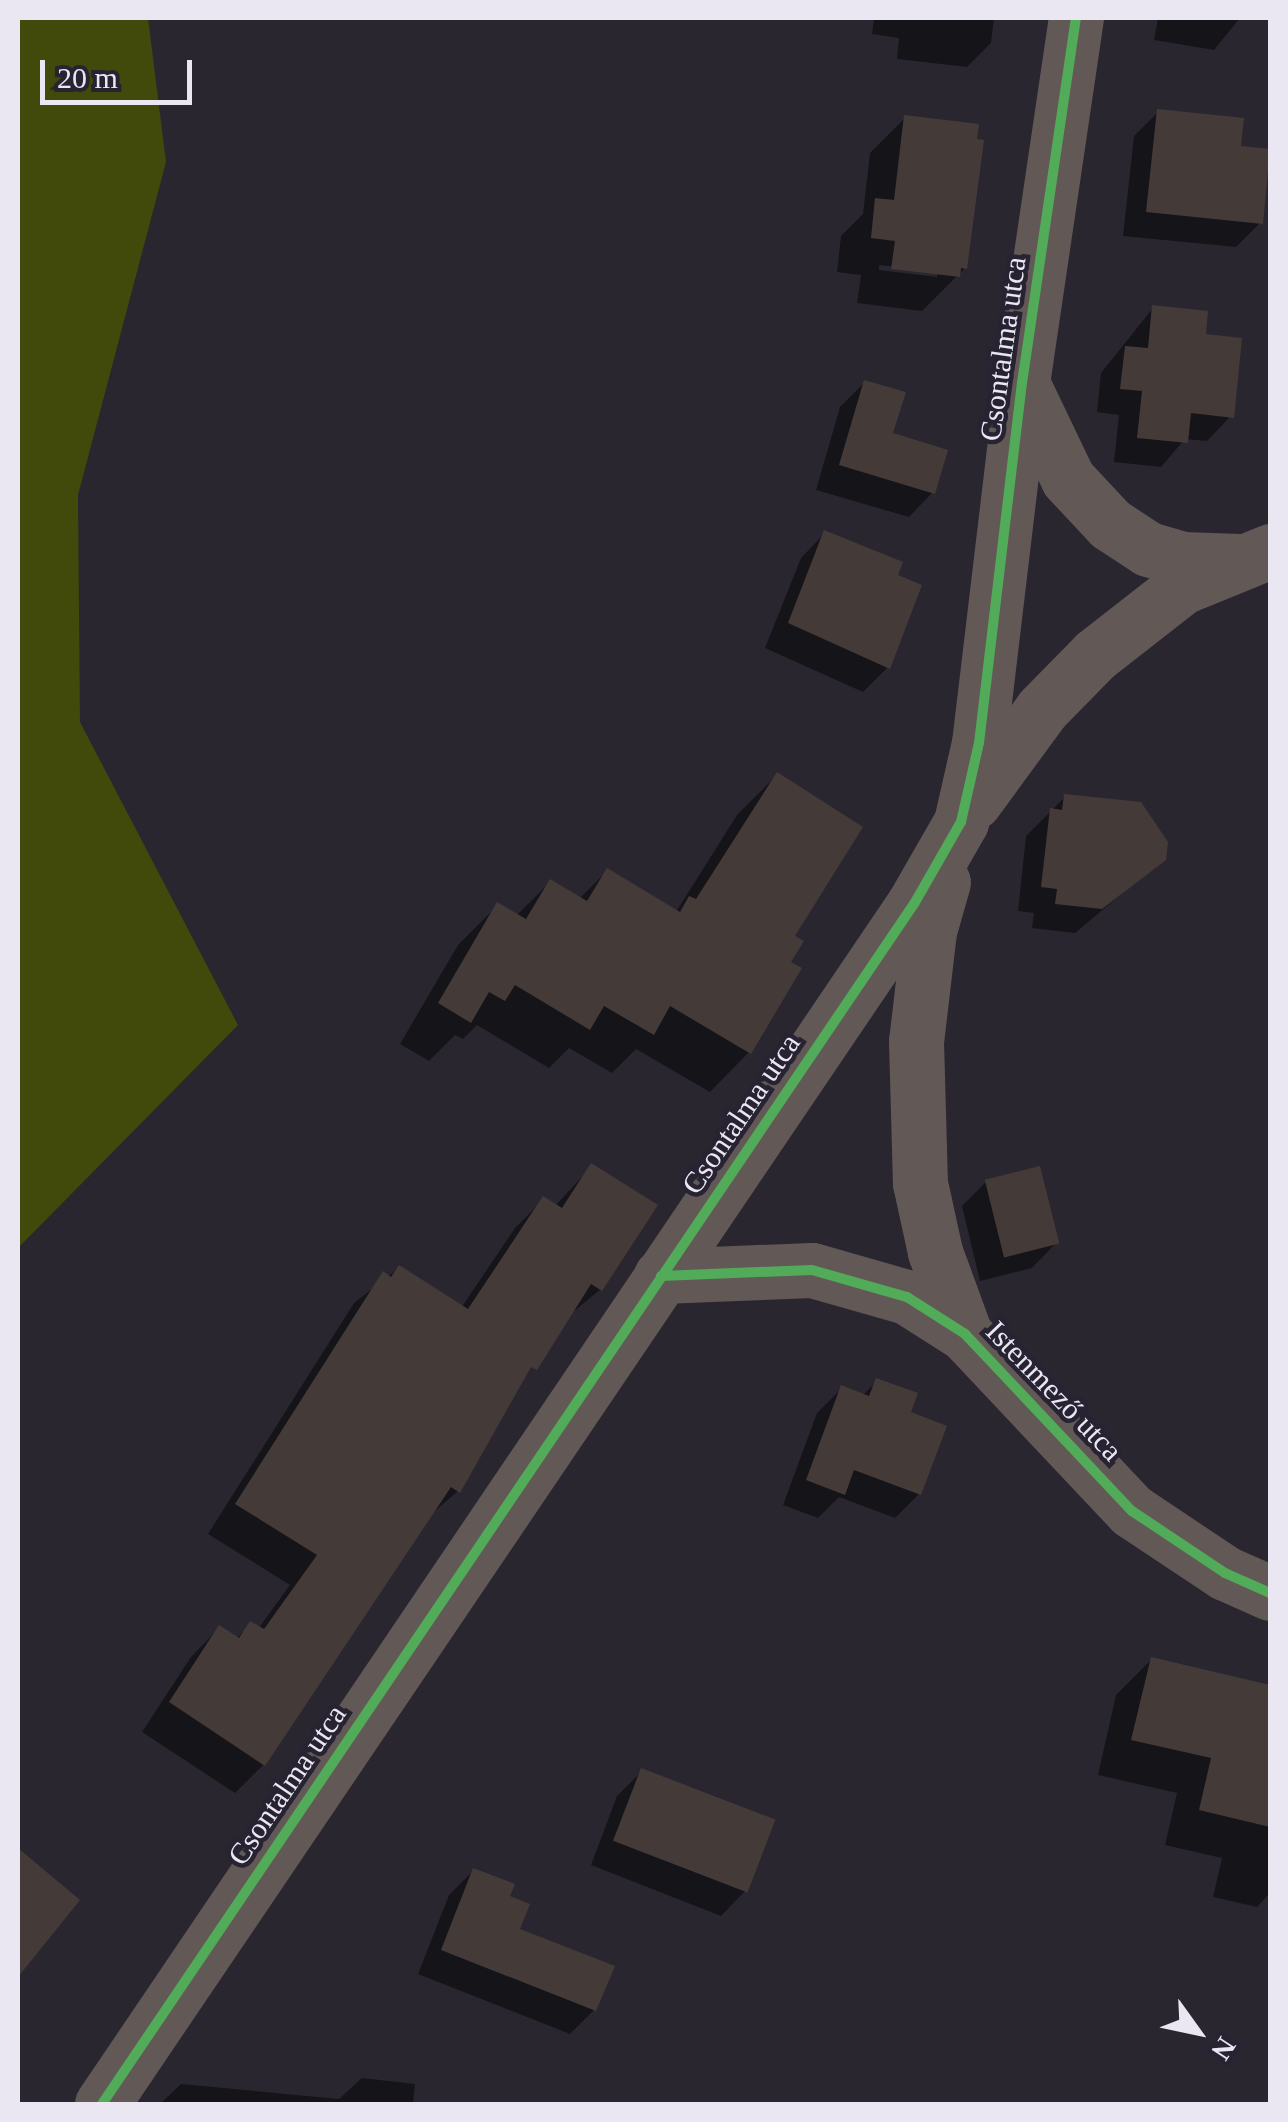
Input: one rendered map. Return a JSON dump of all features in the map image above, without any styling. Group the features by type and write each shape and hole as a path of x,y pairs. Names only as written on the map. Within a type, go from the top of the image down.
{"street":[{"name":"Csontalma utca","path":"102,2104 914,904 960,822 978,743 1022,382 1076,18"},
{"path":"1022,382 1068,479 1110,524 1148,549 1182,558 1255,556"},
{"name":"Istenmező utca","path":"965,1334 924,1200 916,1091 928,931 960,822 1022,734 1095,655 1182,588 1255,556"},
{"name":"Istenmező utca","path":"661,1276 812,1270 907,1297 965,1334 1132,1511 1224,1573 1270,1592"}],"green space":[{"path":"18,18 148,18 166,162 78,495 80,722 238,1025 18,1248"}],"building":[{"path":"1157,109 1244,118 1241,146 1270,149 1263,224 1146,212"},
{"path":"904,115 979,124 977,139 984,140 967,269 961,268 960,277 891,269 895,241 871,238 875,198 894,200"},
{"path":"1152,305 1208,311 1206,334 1242,338 1234,418 1191,413 1188,443 1137,438 1142,391 1120,389 1125,346 1148,348"},
{"path":"864,380 906,392 893,433 948,450 935,494 839,465"},
{"path":"824,530 903,562 898,575 922,585 890,669 788,623"},
{"path":"777,772 863,827 795,936 804,941 791,962 802,968 751,1054 670,1006 654,1035 604,1006 590,1030 515,985 505,1001 489,992 471,1023 438,1003 497,902 526,919 550,879 587,901 607,868 680,912 689,896 696,899"},
{"path":"1064,794 1141,802 1168,842 1166,860 1102,909 1055,904 1057,889 1041,887 1050,808 1062,810"},
{"path":"591,1163 658,1205 602,1291 591,1284 537,1370 531,1367 460,1493 451,1487 265,1766 169,1702 219,1625 239,1638 250,1621 264,1629 317,1555 235,1504 383,1271 391,1277 399,1265 468,1309 543,1196 562,1208"},
{"path":"1040,1166 1059,1244 1004,1257 985,1180"},
{"path":"876,1378 918,1393 911,1412 947,1426 921,1495 854,1470 845,1495 806,1480 841,1385 869,1396"},
{"path":"1151,1657 1270,1685 1270,1827 1199,1810 1211,1758 1131,1740"},
{"path":"641,1768 775,1820 747,1892 613,1841"},
{"path":"18,1848 80,1900 18,1977"},
{"path":"473,1868 515,1884 510,1896 530,1904 520,1929 615,1966 596,2011 441,1950"}],"cycle path":[{"path":"102,2104 914,904 961,822 979,743 1022,383 1076,18"},
{"path":"661,1276 812,1270 907,1297 965,1334 1132,1511 1225,1573 1270,1593"}]}
